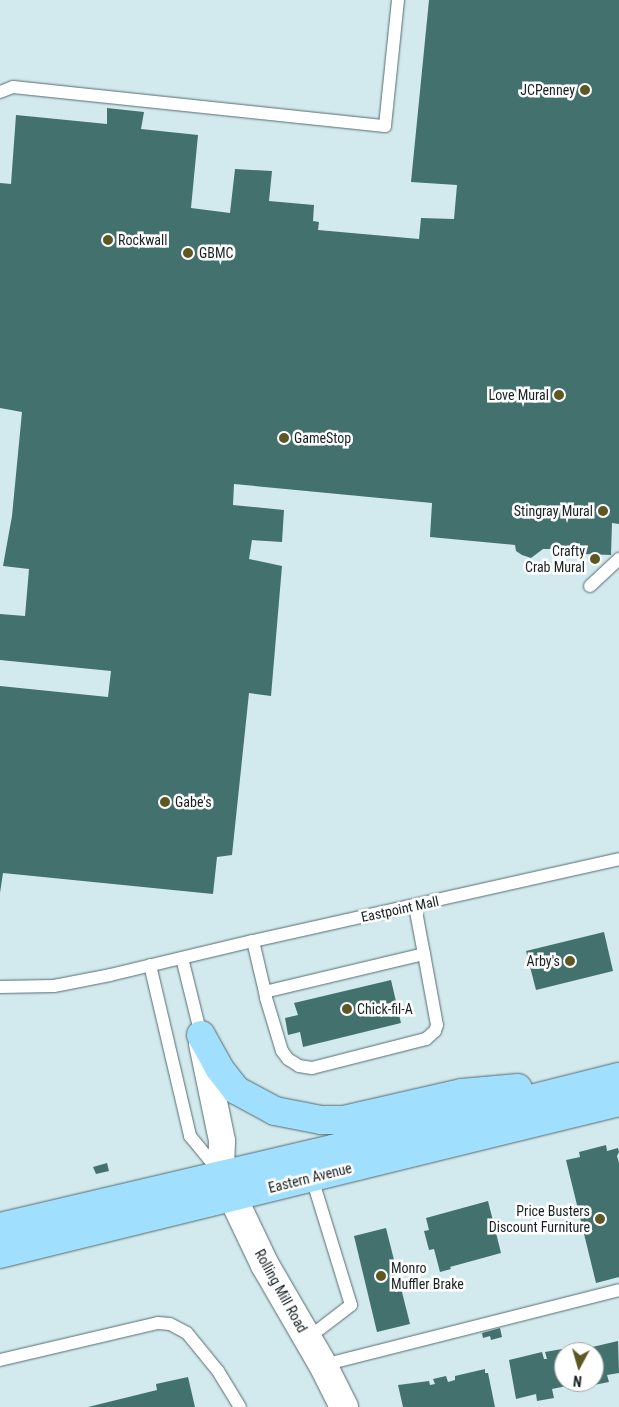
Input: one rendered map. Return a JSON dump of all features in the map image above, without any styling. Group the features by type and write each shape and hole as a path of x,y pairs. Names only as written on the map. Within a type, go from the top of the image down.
{"main road":[{"path":"201,1035 220,1068 236,1090 275,1111 321,1120 344,1120 462,1093 615,1086"},
{"name":"Eastern Avenue","path":"0,1254 227,1185 332,1149 615,1086"},
{"name":"Eastern Avenue","path":"0,1227 227,1185 312,1178 615,1086"}],"street":[{"path":"201,1035 222,1141 227,1185"},
{"name":"Rolling Mill Road","path":"227,1185 281,1295 308,1338 344,1407"}],"lane":[{"path":"0,92 13,87 385,126 398,0"},
{"path":"590,586 619,558"},
{"name":"Eastpoint Mall","path":"0,987 54,986 619,860"},
{"path":"253,941 265,992 282,1050 288,1059 299,1066 312,1068 431,1036 435,1031 437,1018 415,906"},
{"path":"265,992 424,954"},
{"path":"182,958 201,1035"},
{"path":"150,965 190,1136 227,1185"},
{"path":"308,1338 351,1305 312,1178"},
{"path":"323,1365 619,1290"},
{"path":"0,1360 158,1323 170,1324 187,1333 218,1371 240,1407"}],"building":[{"path":"429,0 619,0 619,524 612,523 611,555 557,553 557,549 543,549 531,558 516,551 515,545 430,537 432,503 234,484 233,505 284,510 282,542 252,540 249,559 282,566 271,696 249,693 232,855 217,857 213,894 3,873 0,893 0,686 108,697 111,671 0,660 0,614 25,616 29,569 3,566 12,516 22,412 0,408 0,183 11,184 16,115 107,124 107,108 144,112 141,129 198,135 191,208 230,213 235,169 272,171 269,201 314,205 313,221 319,222 318,230 419,239 421,218 454,219 457,185 411,182"},
{"name":"Arby's","path":"604,932 613,971 536,990 526,951"},
{"name":"Chick-fil-A","path":"391,980 401,1023 303,1047 300,1032 288,1035 285,1018 298,1015 294,1003"},
{"name":"Price Busters Discount Furniture","path":"606,1145 607,1151 618,1148 619,1152 617,1156 619,1163 619,1277 596,1283 566,1160 580,1157 579,1152"},
{"path":"107,1163 109,1171 96,1174 93,1167"},
{"path":"488,1201 501,1253 450,1267 451,1269 440,1272 434,1249 429,1250 424,1231 429,1230 426,1218"},
{"name":"Monro Muffler Brake","path":"386,1228 410,1324 377,1332 354,1236"},
{"path":"500,1328 502,1337 491,1340 490,1336 483,1338 482,1333"},
{"path":"618,1341 619,1373 607,1375 609,1382 604,1383 604,1344"},
{"path":"554,1350 554,1389 552,1389 554,1398 537,1401 536,1394 516,1399 509,1360 542,1352 544,1359 547,1359 545,1352"},
{"path":"485,1369 485,1373 488,1373 495,1407 403,1407 398,1385 429,1381 430,1385 435,1384 433,1379 446,1376 448,1382 455,1380 455,1376"},
{"path":"188,1377 195,1407 88,1407 157,1390 156,1384"}],"place":[{"name":"JCPenney","path":"585,90"},
{"name":"Rockwall","path":"108,240"},
{"name":"GBMC","path":"188,253"},
{"name":"Love Mural","path":"559,395"},
{"name":"GameStop","path":"284,438"},
{"name":"Stingray Mural","path":"603,511"},
{"name":"Crafty Crab Mural","path":"595,559"},
{"name":"Gabe's","path":"165,802"},
{"name":"Arby's","path":"570,961"},
{"name":"Chick-fil-A","path":"347,1009"},
{"name":"Price Busters Discount Furniture","path":"600,1219"},
{"name":"Monro Muffler Brake","path":"381,1276"}]}
